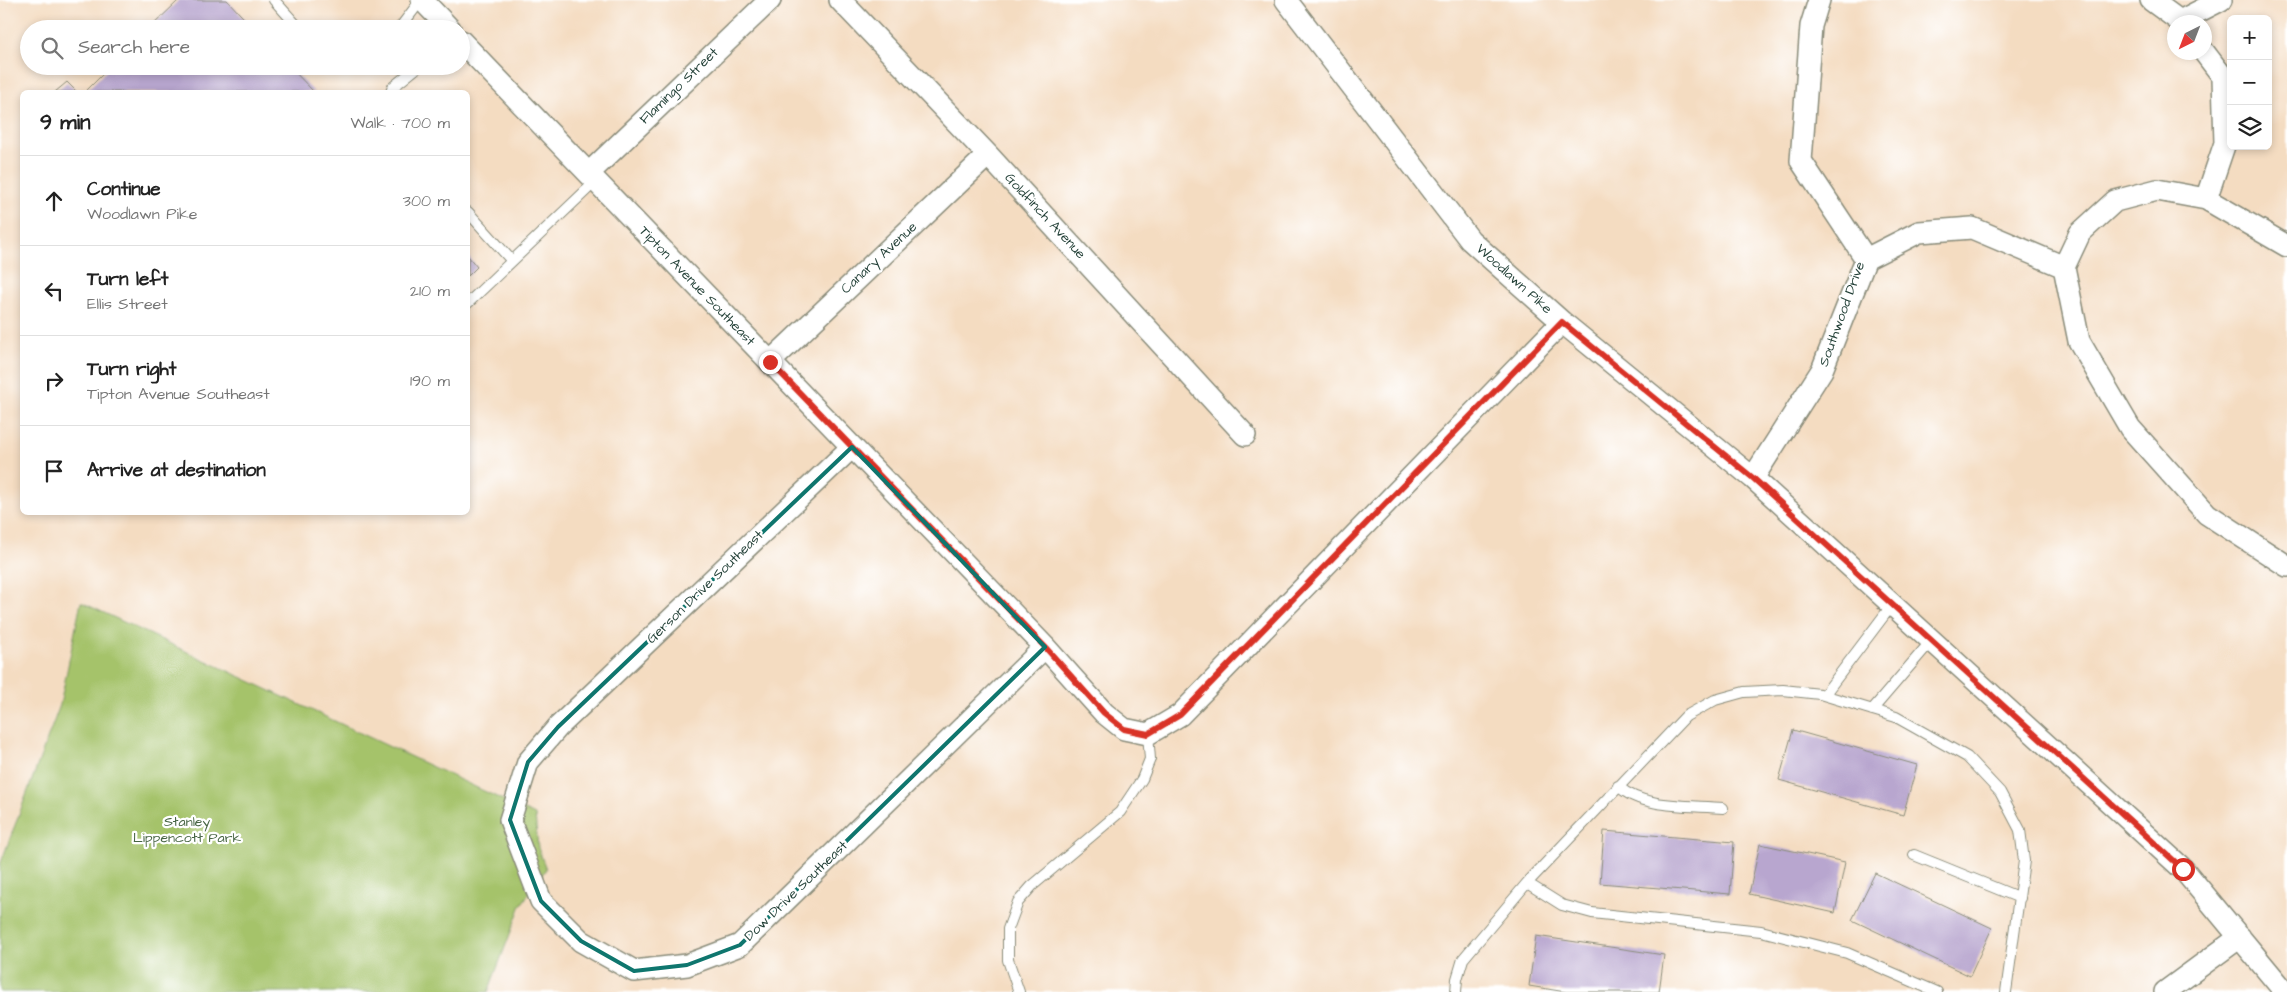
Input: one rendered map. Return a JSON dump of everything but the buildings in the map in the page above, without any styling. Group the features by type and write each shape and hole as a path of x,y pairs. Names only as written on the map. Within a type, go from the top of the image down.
{"street":[{"path":"422,0 441,20"},
{"name":"Flamingo Street","path":"592,177 770,0"},
{"name":"Goldfinch Avenue","path":"840,0 988,155 1246,435"},
{"name":"Woodlawn Pike","path":"1286,0 1470,240 1562,322 1753,478 2183,869 2285,992"},
{"name":"Southwood Drive","path":"1753,478 1822,370 1866,259 1801,161 1811,26 1819,0"},
{"path":"2151,0 2171,15"},
{"path":"2193,15 2221,0"},
{"name":"Tipton Avenue Southeast","path":"470,50 1045,647 1104,713 1124,729 1148,734"},
{"path":"2206,199 2225,143 2223,77 2210,60"},
{"name":"Canary Avenue","path":"770,362 988,155"},
{"path":"2287,246 2206,199 2157,190 2115,201 2080,233 2064,267 2078,341 2130,428 2207,514 2287,566"},
{"path":"1866,259 1919,232 1972,228 2064,267"},
{"path":"1148,734 1180,715 1562,322"},
{"name":"Gerson Drive Southeast","path":"558,727 852,447"},
{"name":"Dow Drive Southeast","path":"558,727 528,762 510,820 541,901 581,941 634,971 687,966 740,945 1045,647"},
{"path":"2165,992 2240,937"}],"lane":[{"path":"274,0 292,20"},
{"path":"406,20 422,0"},
{"path":"392,90 408,75"},
{"path":"470,301 512,261 592,177"},
{"path":"470,214 512,261"},
{"path":"1824,695 1892,604"},
{"path":"1872,710 1932,640"},
{"path":"1456,992 1457,978 1464,959 1527,883 1686,716 1715,700 1744,692 1783,690 1824,695 1896,717 1967,757 2000,792 2020,830 2024,861 2006,992"},
{"path":"1019,992 1008,960 1008,929 1018,902 1032,886 1120,812 1142,779 1150,759 1148,734"},
{"path":"1618,786 1625,793 1643,801 1723,808"},
{"path":"1914,855 2020,898"},
{"path":"1527,883 1562,905 1592,913 1761,931 1847,952 1937,992"}],"highlighted area":[{"path":"852,447 1045,647 740,945 687,965 634,971 581,941 541,901 510,820 528,762 558,727"}],"green space":[{"name":"Stanley Lippencott Park","path":"81,602 535,815 538,848 546,869 521,905 488,992 0,992 0,865 60,705"}],"route":[{"path":"770,362 1045,647 1104,713 1124,729 1148,734 1180,715 1562,322 1753,478 2183,869"}]}
